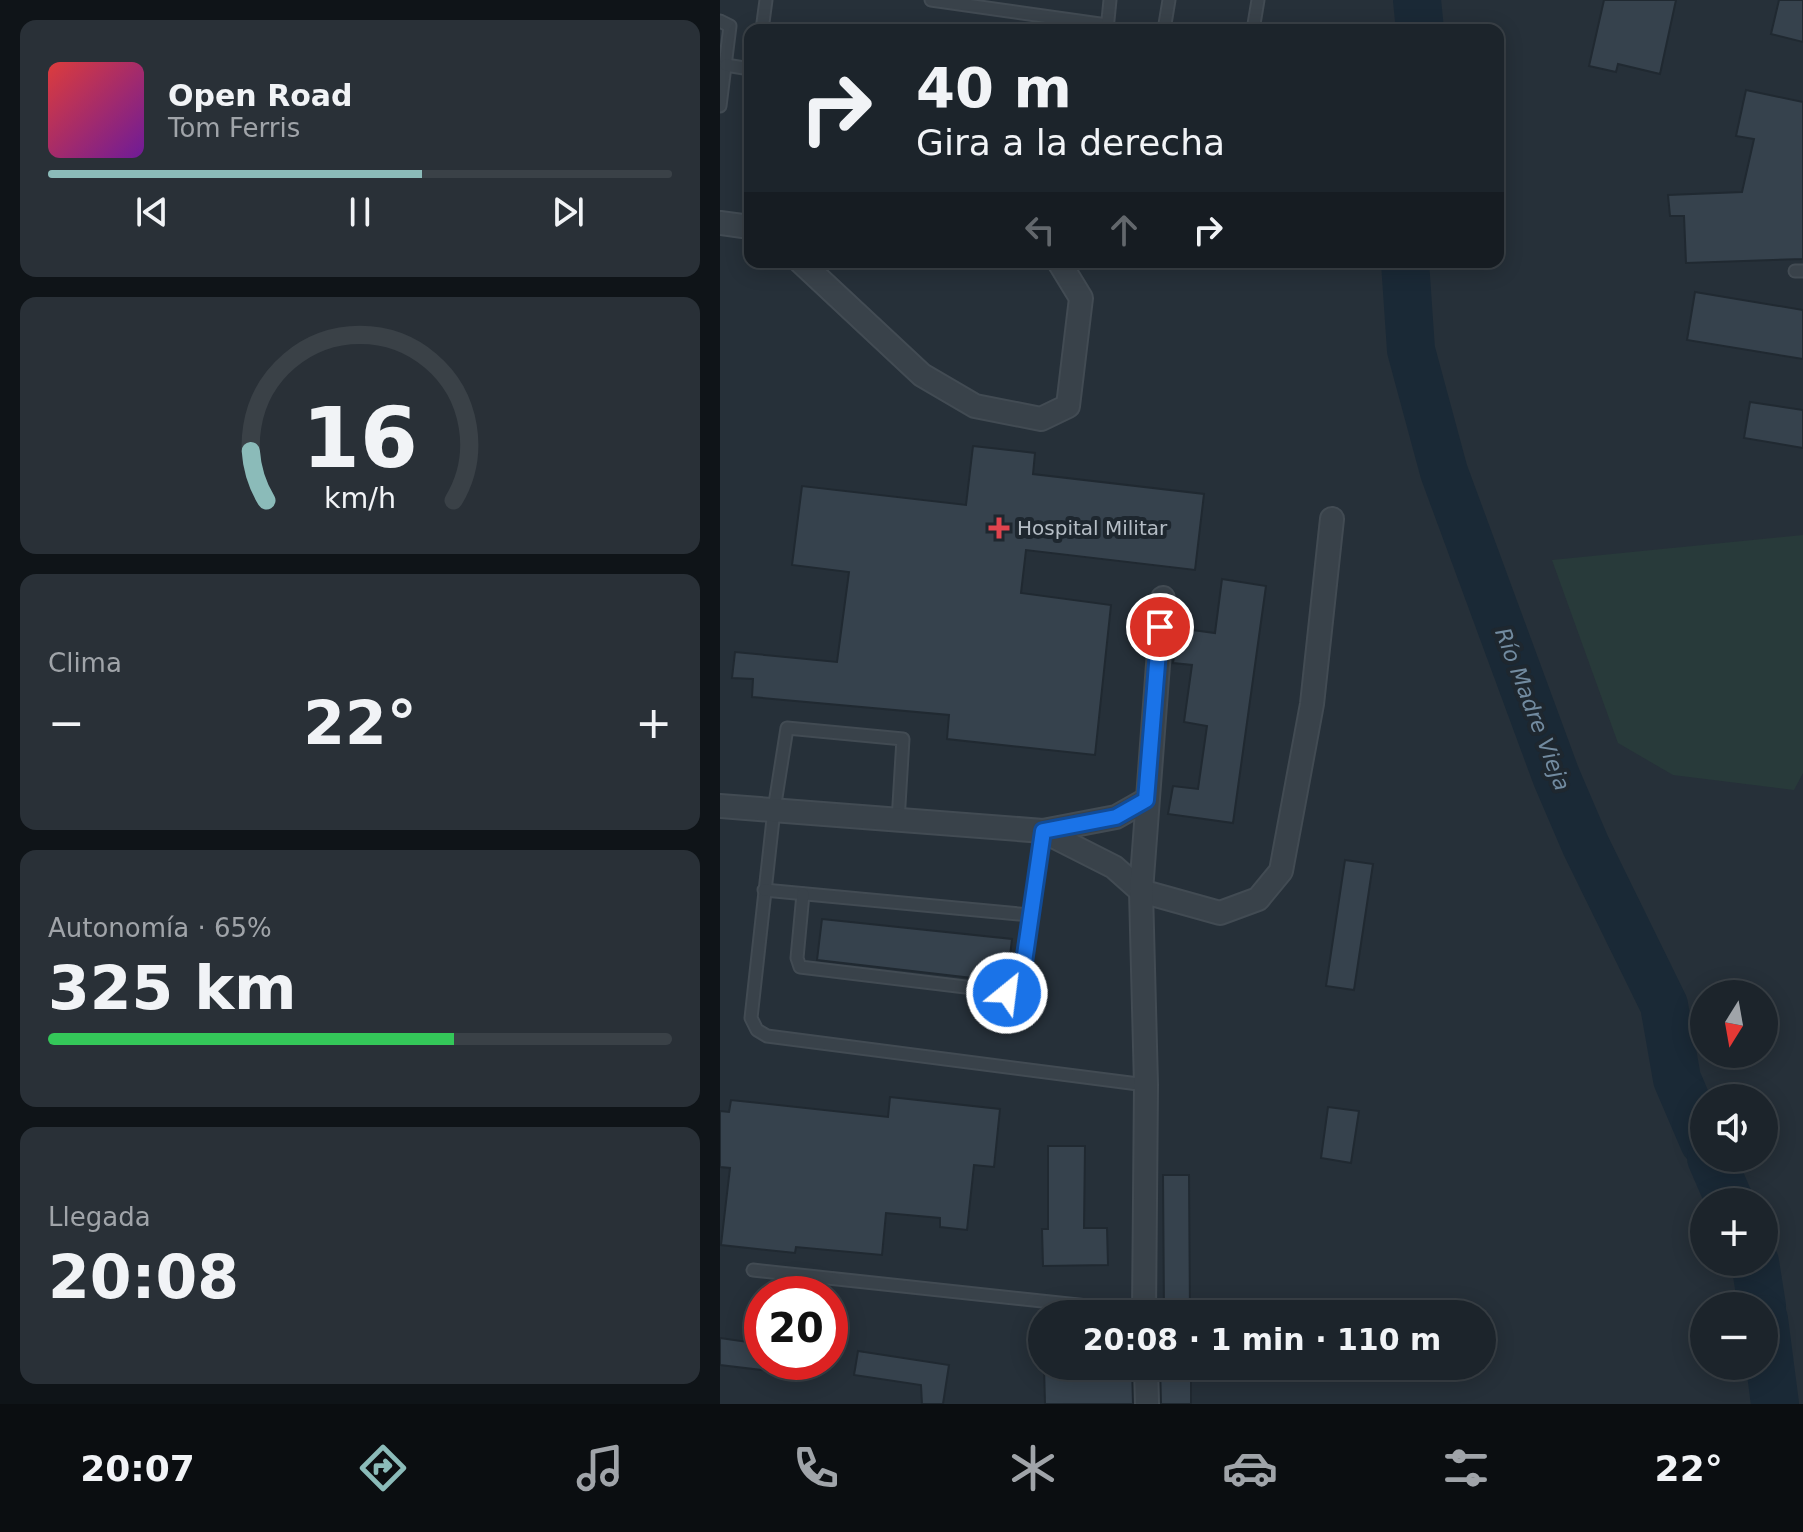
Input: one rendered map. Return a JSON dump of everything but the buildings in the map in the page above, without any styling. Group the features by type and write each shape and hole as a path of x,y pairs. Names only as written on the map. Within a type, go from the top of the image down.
{"street":[{"path":"720,223 744,226"},
{"path":"807,268 922,375 975,406 1041,419 1068,406 1081,298 1064,268"},
{"path":"1043,831 1114,867 1141,891 1220,913 1258,899 1281,871 1312,704 1332,519"},
{"path":"1144,1300 1146,1085 1141,891 1163,598"},
{"path":"720,806 1043,831 1116,817 1146,800"},
{"path":"1146,1380 1147,1404"}],"lane":[{"path":"763,24 766,0"},
{"path":"931,0 1082,24"},
{"path":"1107,24 1110,0"},
{"path":"1165,24 1169,0"},
{"path":"1254,24 1258,0"},
{"path":"720,21 730,26 720,106"},
{"path":"726,65 744,68"},
{"path":"898,821 903,739 787,728 764,890 751,1018 757,1030 767,1036 1146,1085"},
{"path":"803,894 797,958 800,967 1007,993 1020,990 1043,831"},
{"path":"764,890 1030,915"},
{"path":"753,1270 1028,1300"}],"shaded area":[{"path":"1803,535 1803,773 1794,790 1673,775 1618,743 1552,560"}],"waterway":[{"name":"Río Madre Vieja","path":"1417,0 1419,24"},
{"name":"Río Madre Vieja","path":"1405,268 1411,350 1444,472 1556,776 1586,846 1664,1005 1677,1079 1690,1109"},
{"name":"Río Madre Vieja","path":"1717,1172 1724,1188"},
{"name":"Río Madre Vieja","path":"1757,1276 1760,1292"},
{"name":"Río Madre Vieja","path":"1772,1380 1775,1404"}],"place":[{"name":"Hospital Militar","path":"999,528"}],"route":[{"path":"1007,993 1020,990 1043,831 1116,817 1146,800 1160,627"}]}
